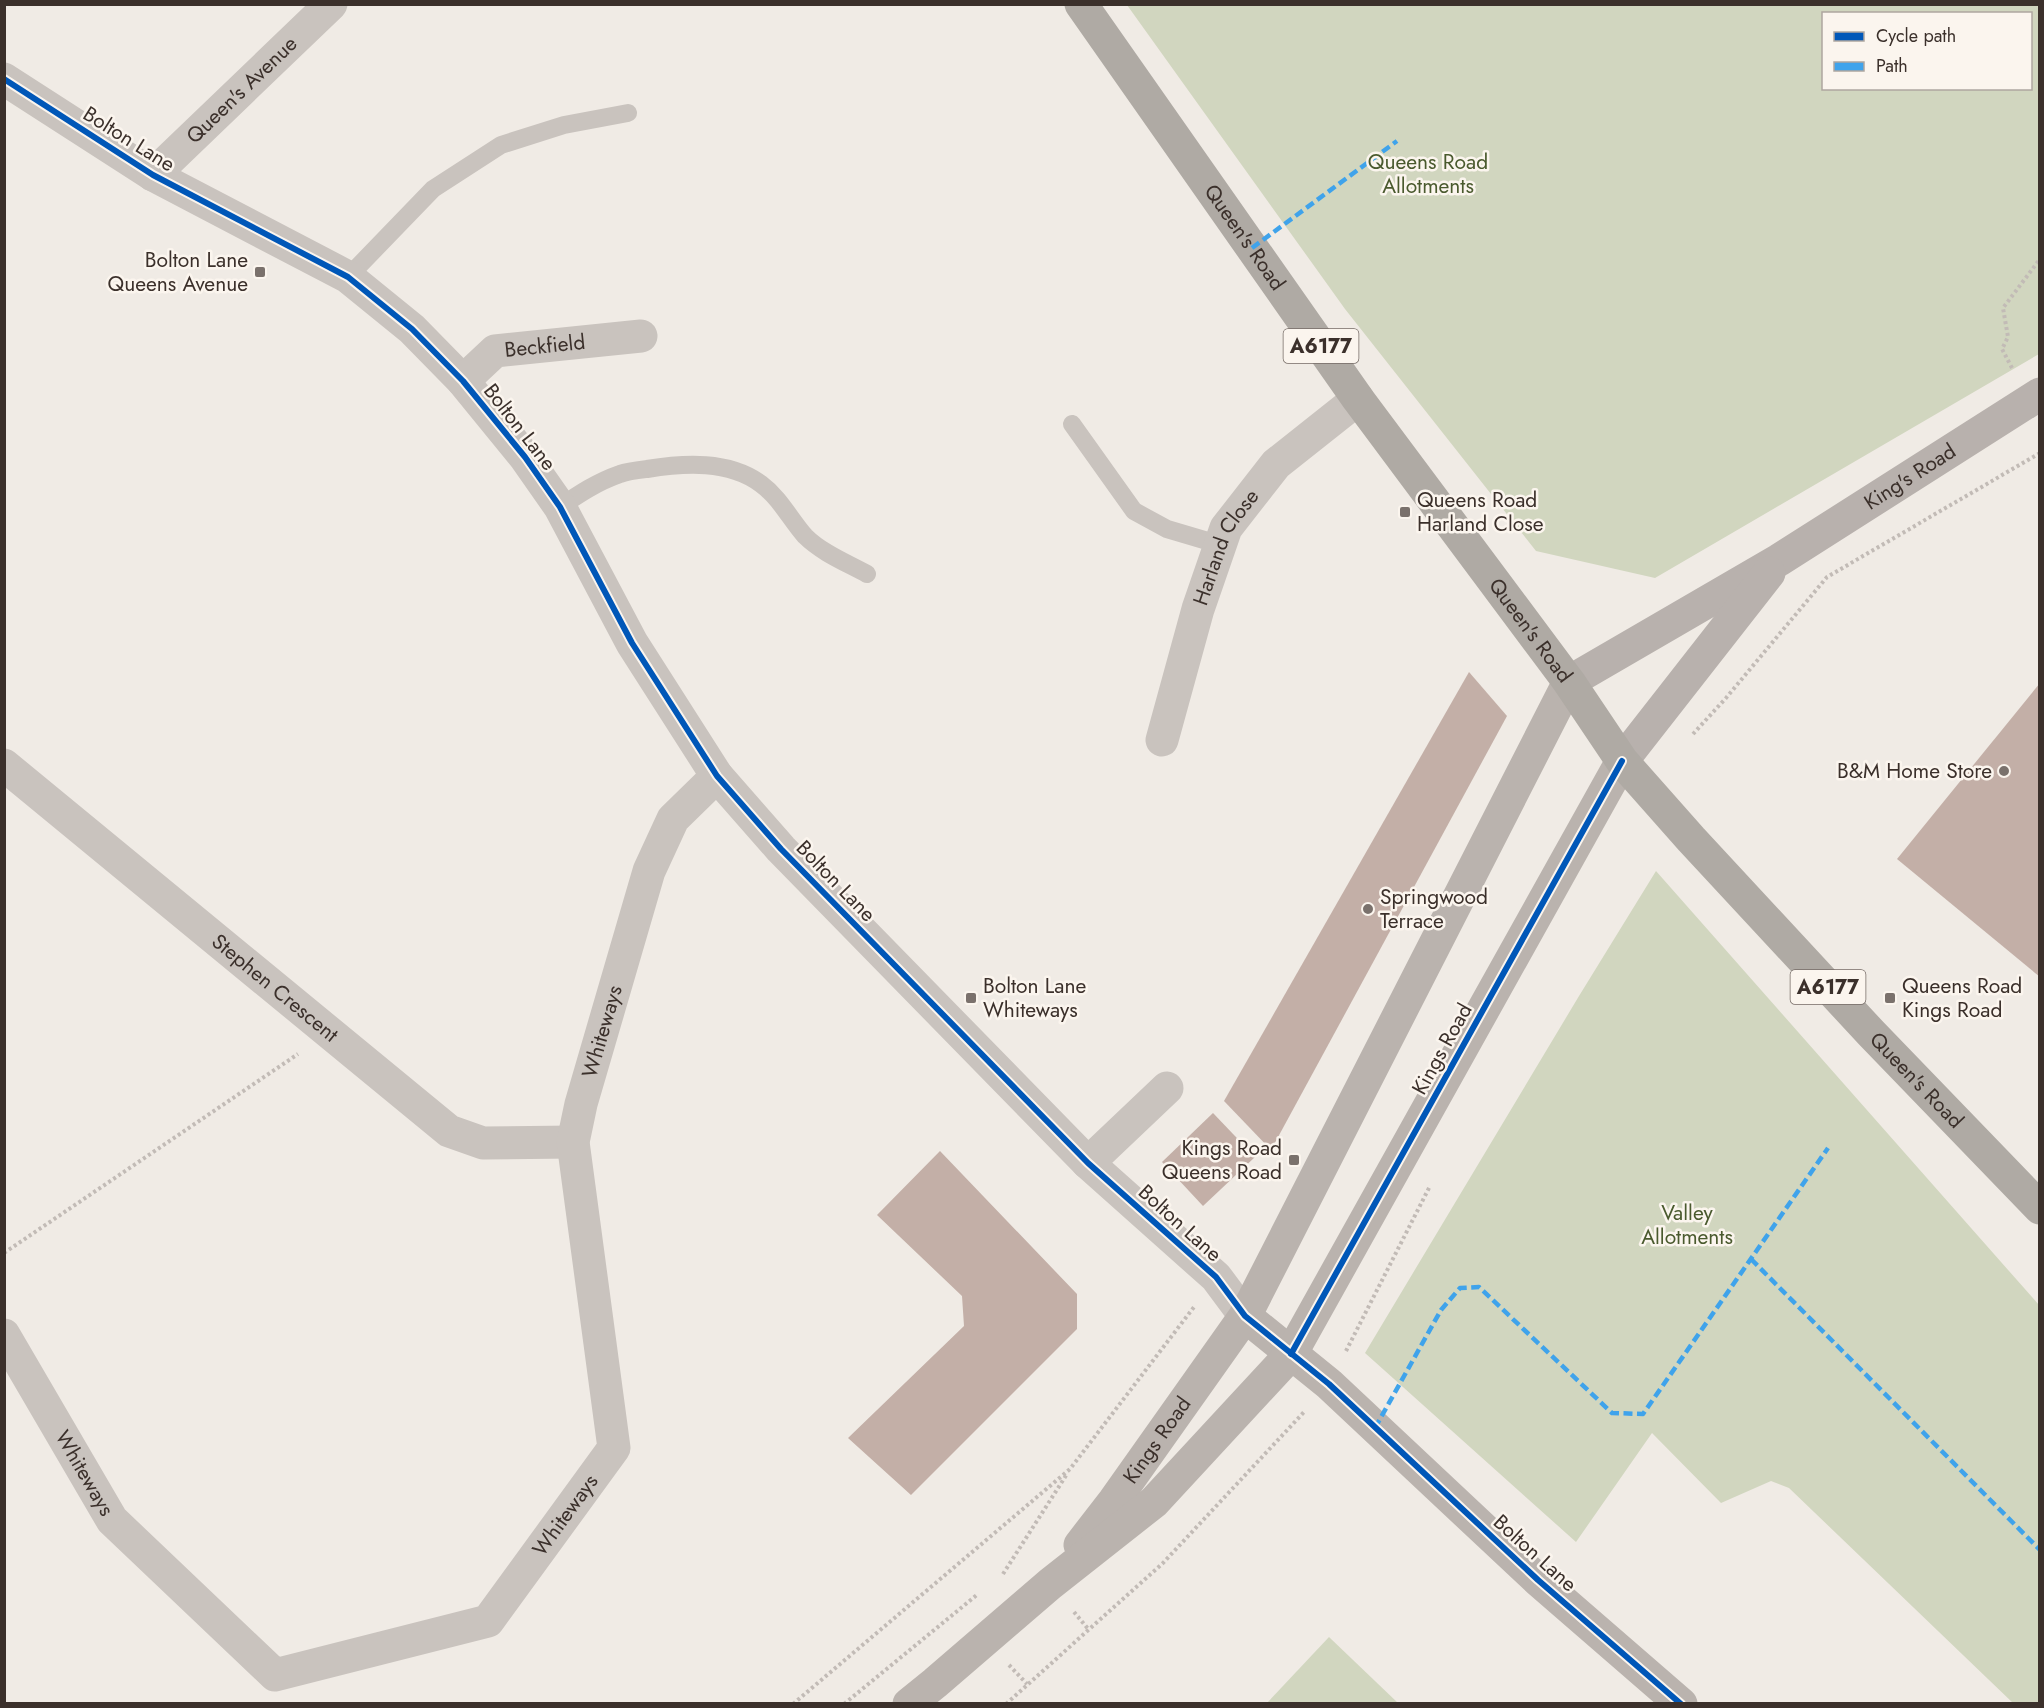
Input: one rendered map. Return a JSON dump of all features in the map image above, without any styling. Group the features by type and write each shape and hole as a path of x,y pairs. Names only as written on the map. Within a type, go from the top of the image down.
{"highway":[{"name":"Queen's Road","path":"1081,4 1358,399 1569,682 1622,760 1690,839 1871,1033 2040,1208"}],"main road":[{"name":"King's Road","path":"1569,682 1779,560 2040,394"},
{"name":"King's Road","path":"1622,760 1779,560"}],"street":[{"name":"Queen's Avenue","path":"153,175 331,4"},
{"name":"Bolton Lane","path":"4,79 153,175 348,277 412,329 463,381 525,457 560,507 632,643 717,776 781,849 1088,1162 1216,1277 1245,1316 1329,1384 1538,1580 1681,1704"},
{"name":"Beckfield","path":"463,381 495,351 641,336"},
{"name":"Harland Close","path":"1162,740 1198,609 1226,528 1276,464 1358,399"},
{"name":"Kings Road","path":"1050,1584 1114,1501 1245,1316 1569,682"},
{"name":"Kings Road","path":"909,1704 1050,1584 1155,1502 1291,1354 1622,760"},
{"name":"Stephen Crescent","path":"4,765 449,1131 483,1143 573,1142"},
{"name":"Whiteways","path":"4,1335 112,1520 275,1675 488,1621 614,1448 573,1142 581,1104 649,871 673,819 717,776"},
{"path":"1088,1162 1167,1088"}],"lane":[{"path":"348,277 433,189 501,145 564,125 628,113"},
{"path":"1072,424 1134,511 1167,529 1221,545"},
{"path":"560,507 589,487 623,472 670,465 712,465 760,483 772,492 807,538 867,574"}],"path":[{"path":"2008,337 2003,308 2040,259"},
{"path":"1685,742 1726,699 1827,577 2040,453"},
{"path":"4,1253 328,1033"},
{"path":"1329,1384 1432,1183"},
{"path":"994,1581 1002,1574 1070,1469 1216,1277"},
{"path":"1005,1704 1163,1563 1305,1411"},
{"path":"793,1704 1070,1469"},
{"path":"844,1704 985,1588"}],"green space":[{"name":"Queens Road Allotments","path":"1127,5 2039,5 2039,354 1655,578 1536,551 1345,309"},
{"name":"Valley Allotments","path":"1656,871 2039,1305 2039,1703 2013,1703 1789,1488 1771,1481 1721,1503 1652,1433 1576,1542 1365,1353"},
{"path":"1329,1637 1398,1703 1267,1703"}],"building":[{"name":"Springwood Terrace","path":"1469,672 1507,716 1271,1150 1224,1101"},
{"name":"B&M Home Store","path":"2040,683 2040,977 1897,859"},
{"path":"1213,1113 1255,1157 1203,1206 1162,1162"},
{"path":"940,1151 1077,1294 1077,1329 911,1495 848,1438 964,1326 962,1296 877,1215"}],"marked path":[{"path":"1252,248 1397,141"},
{"path":"1375,1428 1441,1310 1460,1288 1479,1287 1612,1413 1643,1414 1828,1148"},
{"path":"1751,1259 2040,1550"}],"cycle path":[{"path":"4,79 153,175 348,277 412,329 463,381 525,457 560,507 632,643 717,776 781,849 1088,1163 1216,1277 1245,1316 1329,1384 1538,1580 1681,1704"},
{"path":"1291,1354 1622,761"}],"place":[{"name":"Bolton Lane Queens Avenue","path":"260,272"},
{"name":"Queens Road Harland Close","path":"1405,512"},
{"name":"B&M Home Store","path":"2004,771"},
{"name":"Springwood Terrace","path":"1368,909"},
{"name":"Bolton Lane Whiteways","path":"971,998"},
{"name":"Queens Road Kings Road","path":"1890,998"},
{"name":"Kings Road Queens Road","path":"1294,1160"}]}
